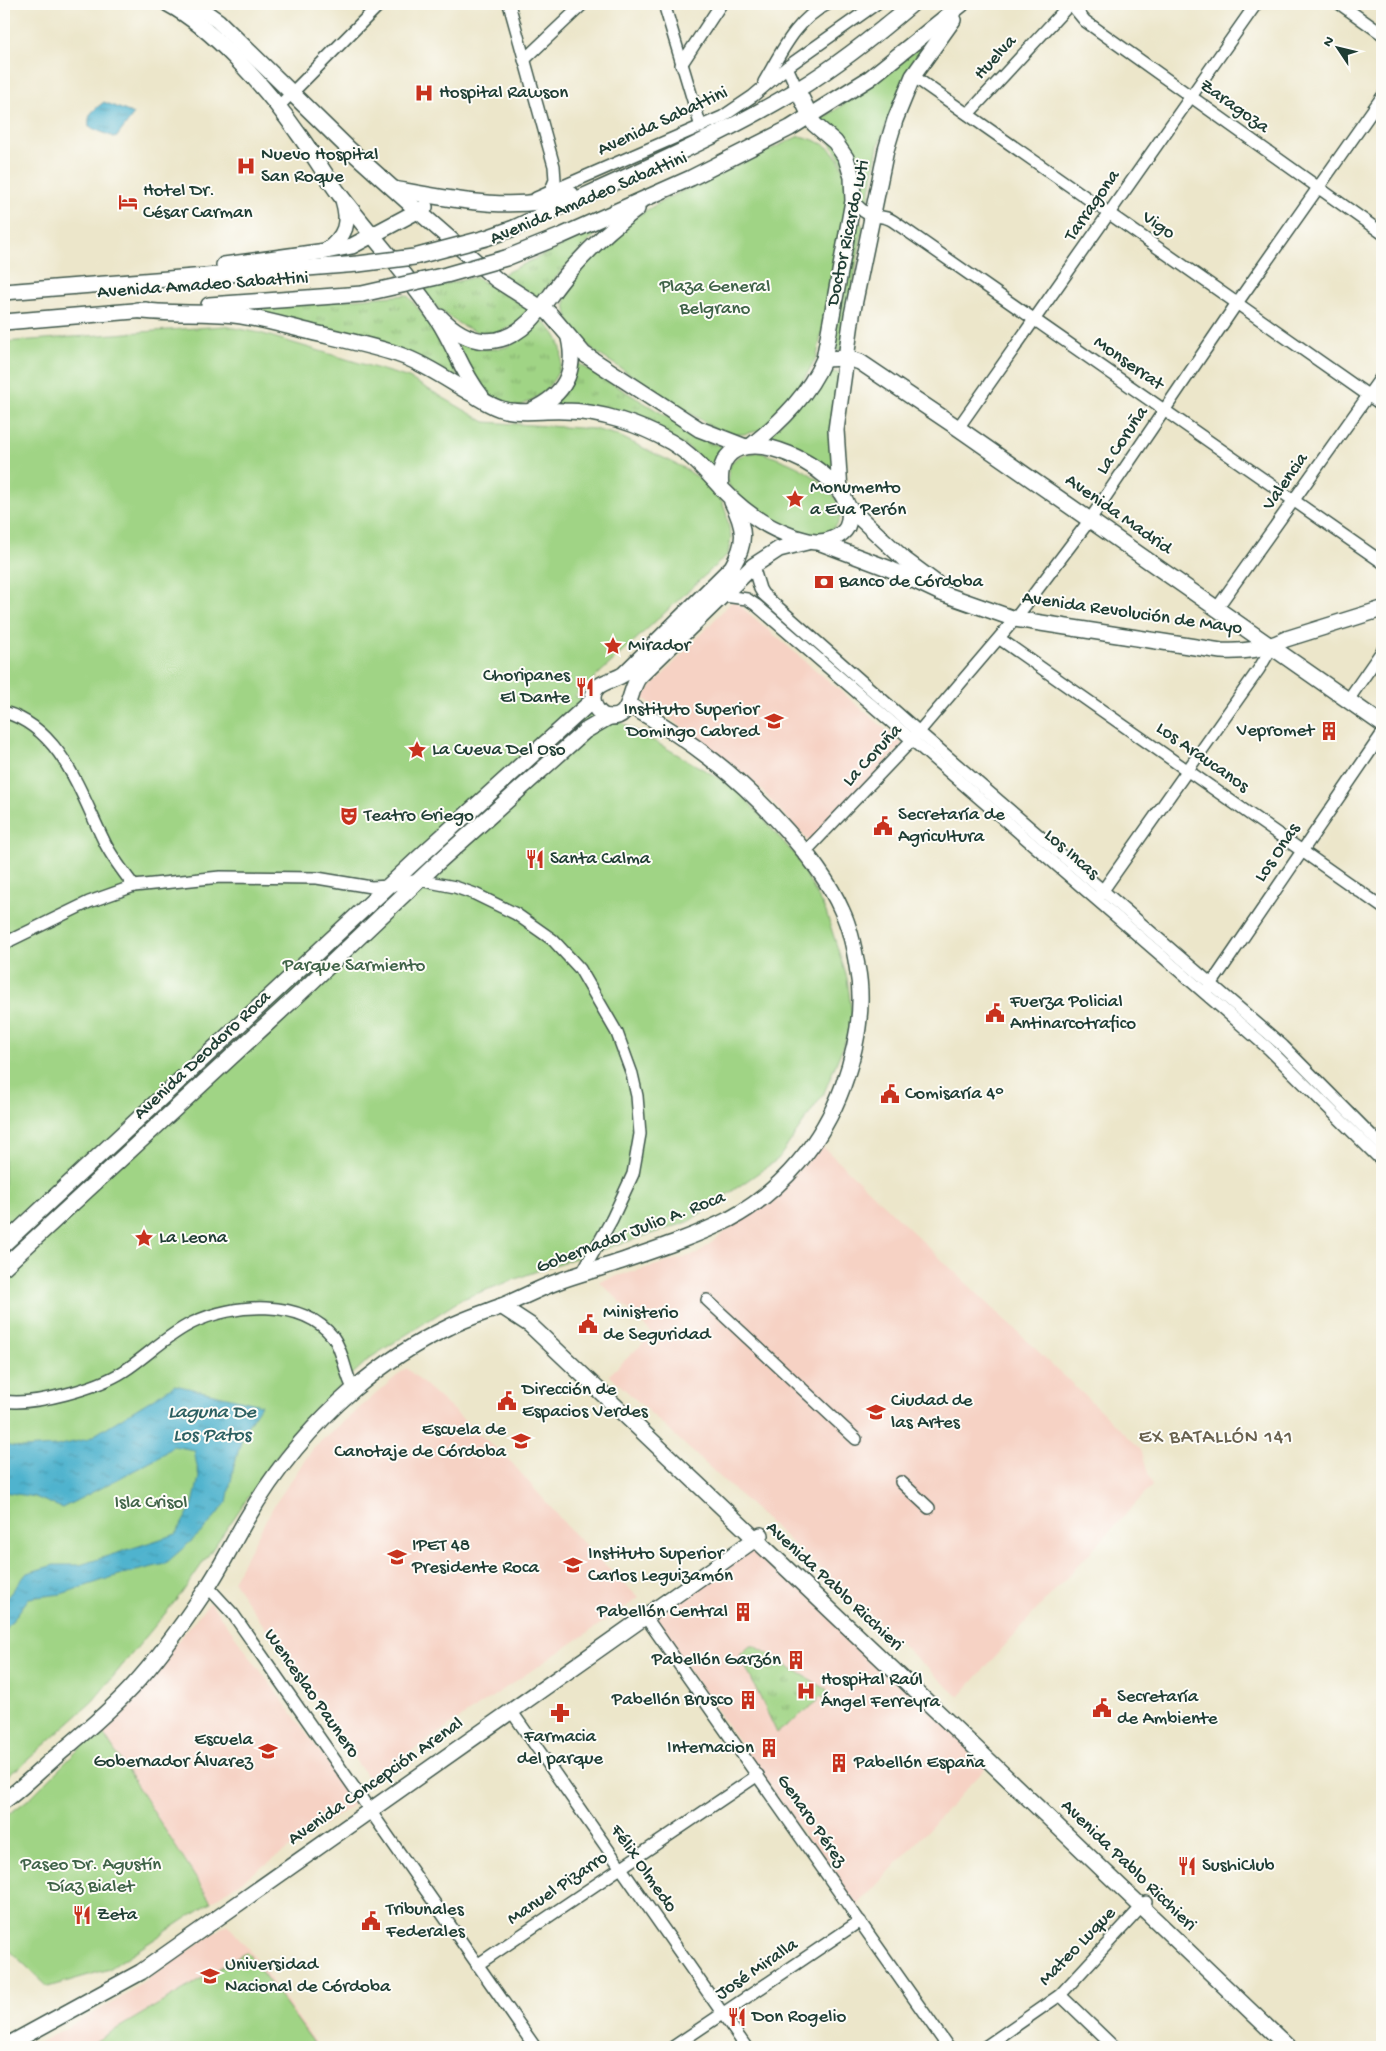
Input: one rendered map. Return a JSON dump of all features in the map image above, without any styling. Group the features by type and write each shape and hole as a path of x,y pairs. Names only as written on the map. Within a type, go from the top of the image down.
{"main road":[{"path":"168,4 186,15 212,36 278,107 342,198 424,299 442,326 468,380 485,401"},
{"path":"194,4 218,21 292,94 418,211 493,276 541,307 556,320 584,354 699,429 748,446 770,447 800,459 840,491 848,507 848,522 844,532 816,542 790,545 779,549 753,566 639,677 634,684 629,701"},
{"name":"Avenida Amadeo Sabattini","path":"4,292 358,264 414,256 486,238 514,228 701,132 797,89 869,40 912,4"},
{"name":"Avenida Amadeo Sabattini","path":"4,322 137,310 362,294 446,275 506,258 561,236 745,152 810,116 870,78 964,4"},
{"name":"Doctor Ricardo Luti","path":"840,491 836,430 852,315 889,142 895,120 913,76 964,4"},
{"name":"Doctor Ricardo Luti","path":"725,492 720,472 724,461 734,451 748,446 787,415 813,380 824,359 853,201 852,177 846,158 841,149 814,124 797,89"},
{"path":"394,189 453,200 527,202 564,196 672,150 701,132"},
{"path":"424,299 454,329 473,340 497,341 516,332 530,320 577,262 612,229 670,187"},
{"path":"326,251 342,236 347,218 342,198"},
{"path":"144,280 197,269 352,246 430,205 453,200"},
{"path":"137,310 158,313 236,315 361,344 407,358 485,401 508,411 577,411 624,422 657,435 689,454 725,492"},
{"path":"531,410 552,399 568,379 572,367 569,337"},
{"name":"Avenida Madrid","path":"824,359 847,358 860,362 958,428 1382,724"},
{"name":"Avenida Revolución de Mayo","path":"725,492 748,512 771,527 884,566 962,601 1015,619 1221,651 1251,651 1272,647 1286,639 1382,609"},
{"name":"Avenida Deodoro Roca","path":"4,1244 425,852 593,700 596,690 600,685 624,674 732,567 741,549 743,528 725,492"},
{"name":"Avenida Revolución de Mayo","path":"848,507 905,560 962,601"},
{"path":"610,681 623,685 629,701"},
{"path":"593,700 600,713 609,717"},
{"name":"Avenida Deodoro Roca","path":"4,1267 296,997 419,880 585,731 609,717 621,715 629,701"},
{"name":"Gobernador Julio A. Roca","path":"501,1306 582,1273 711,1228 739,1213 772,1189 812,1147 832,1115 855,1049 860,1014 859,974 842,911 826,882 805,852 754,795 719,764 629,701"},
{"name":"Avenida Pablo Ricchieri","path":"520,1298 528,1313 760,1539 1143,1904 1288,2047"},
{"path":"4,1801 87,1730 130,1690 149,1668 208,1587 274,1477 298,1444 322,1419 374,1373 409,1349 447,1327 501,1306"},
{"name":"Avenida Pablo Ricchieri","path":"501,1306 530,1325 760,1539"},
{"name":"Avenida Concepción Arenal","path":"19,2047 141,1980 760,1539"},
{"name":"Avenida Concepción Arenal","path":"4,2047 141,1972 373,1814"}],"street":[{"path":"278,107 380,4"},
{"path":"509,4 554,166 554,180 550,192"},
{"path":"524,60 583,4"},
{"path":"664,4 701,132 672,150"},
{"path":"681,65 721,4"},
{"path":"759,91 795,31 808,18 828,4"},
{"name":"Avenida Sabattini","path":"527,202 701,132 759,91 786,67 876,4"},
{"name":"Zaragoza","path":"1070,4 1085,21 1190,98 1382,233"},
{"name":"Huelva","path":"968,114 1070,4"},
{"name":"Tarragona","path":"958,428 1256,4"},
{"path":"1340,4 1382,34"},
{"path":"786,67 797,89"},
{"name":"Vigo","path":"913,76 1382,404"},
{"name":"La Coruña","path":"805,852 915,736 1000,640 1090,521 1237,303 1382,97"},
{"name":"Monserrat","path":"853,201 872,216 886,216 1382,562"},
{"name":"Valencia","path":"1217,608 1382,376"},
{"name":"Los Incas","path":"753,566 758,583 764,594 915,736"},
{"name":"Los Incas","path":"724,596 748,600 756,605 915,736 1208,988 1269,1049 1377,1141 1382,1161"},
{"name":"Los Araucanos","path":"1000,640 1382,907"},
{"path":"1099,895 1259,669 1272,647"},
{"path":"1348,700 1382,651"},
{"path":"4,712 28,724 54,745 67,765 112,854 134,886"},
{"name":"Los Onas","path":"1208,988 1382,734"},
{"path":"4,945 89,902 134,886 220,877 317,878 357,886 390,886 419,880 455,887 475,894 516,914 553,940 580,969 617,1034 638,1096 640,1121 638,1149 633,1174 622,1199 582,1273"},
{"path":"707,1300 856,1439"},
{"path":"4,1401 26,1402 106,1380 124,1371 172,1334 193,1323 211,1316 244,1309 271,1307 289,1310 316,1321 326,1330 334,1339 340,1351 349,1382 354,1390"},
{"path":"901,1482 929,1508"},
{"name":"Wenceslao Paunero","path":"208,1587 233,1614 535,2047"},
{"name":"Genaro Pérez","path":"647,1618 948,2047"},
{"name":"Félix Olmedo","path":"514,1715 746,2047"},
{"name":"Manuel Pizarro","path":"477,1965 758,1775"},
{"name":"Mateo Luque","path":"985,2047 1060,1995 1143,1904"},
{"name":"José Miralla","path":"673,2047 860,1922"},
{"path":"1060,1995 1114,2047"}],"shaded area":[{"name":"Instituto Superior Domingo Cabred","path":"733,600 903,744 811,844 752,780 642,697"},
{"name":"Ciudad de las Artes","path":"822,1146 1141,1449 1152,1486 959,1697 609,1375 653,1334 599,1281 697,1254 783,1186"},
{"name":"IPET 48 Presidente Roca","path":"406,1368 512,1463 573,1533 639,1598 369,1780 233,1581 273,1507 313,1448"},
{"name":"Hospital Raúl Ángel Ferreyra","path":"756,1545 988,1766 855,1908 651,1616"},
{"path":"210,1602 357,1802 211,1902 100,1729 156,1667"},
{"name":"Universidad Nacional de Córdoba","path":"227,1924 252,1953 319,2047 31,2047 119,1999"}],"green space":[{"path":"935,34 890,114 878,146 867,208 819,121 865,90"},
{"name":"Plaza General Belgrano","path":"799,136 824,145 832,151 842,168 847,190 848,203 817,356 798,390 778,418 762,430 744,434 718,431 589,346 570,322 567,314 566,294 570,283 623,224 666,199"},
{"path":"853,213 863,226 842,350 828,351"},
{"path":"603,226 537,298 501,275"},
{"path":"475,277 531,310 513,326 491,336 461,325 437,307 421,290"},
{"path":"407,295 426,318 462,384 424,362 223,309"},
{"path":"540,318 549,327 560,345 561,363 554,380 534,399 516,407 506,406 493,400 478,386 457,343 486,349 507,346 521,338"},
{"name":"Parque Sarmiento","path":"224,326 260,333 409,378 485,422 594,429 617,435 682,467 718,492 726,512 731,538 728,554 575,696 736,788 796,856 826,912 847,978 853,1022 824,1093 778,1159 688,1222 548,1267 462,1299 370,1358 299,1424 182,1593 93,1701 21,1766 4,1778 4,342"},
{"path":"578,363 709,442 724,447 712,470 689,448 553,405"},
{"path":"824,371 841,373 836,479 819,463 804,453 787,446 765,442"},
{"path":"759,452 797,466 822,483 837,501 840,519 835,526 819,534 807,533 768,516 738,496 731,489 728,482 731,465 740,456"},
{"path":"750,1646 755,1646 826,1689 830,1706 821,1696 817,1699 818,1701 777,1733 740,1655"},
{"name":"Paseo Dr. Agustín Díaz Bialet","path":"100,1728 211,1902 109,1969 48,1987 4,1945 4,1818 30,1798"},
{"name":"Universidad Nacional de Córdoba","path":"247,1952 317,2047 86,2047"}],"water":[{"path":"104,102 134,114 116,138 89,127 90,115"},
{"name":"Laguna De Los Patos","path":"175,1385 261,1405 244,1431 234,1466 227,1502 204,1530 165,1564 119,1575 61,1594 29,1598 6,1629 4,1648 4,1601 27,1573 54,1565 80,1565 176,1534 193,1504 199,1477 194,1450 173,1446 158,1458 62,1508 35,1497 4,1492 4,1445 22,1448 56,1446 88,1439"}],"place":[{"name":"Hospital Rawson","path":"424,93"},
{"name":"Nuevo Hospital San Roque","path":"246,166"},
{"name":"Hotel Dr. César Carman","path":"128,202"},
{"name":"Monumento a Eva Perón","path":"795,499"},
{"name":"Banco de Córdoba","path":"824,582"},
{"name":"Mirador","path":"613,646"},
{"name":"Choripanes El Dante","path":"585,687"},
{"name":"Instituto Superior Domingo Cabred","path":"774,721"},
{"name":"Vepromet","path":"1329,731"},
{"name":"La Cueva Del Oso","path":"417,750"},
{"name":"Teatro Griego","path":"349,816"},
{"name":"Secretaría de Agricultura","path":"883,826"},
{"name":"Santa Calma","path":"535,859"},
{"name":"Fuerza Policial Antinarcotrafico","path":"995,1013"},
{"name":"Comisaría 4°","path":"890,1094"},
{"name":"La Leona","path":"144,1238"},
{"name":"Ministerio de Seguridad","path":"588,1324"},
{"name":"Dirección de Espacios Verdes","path":"507,1401"},
{"name":"Ciudad de las Artes","path":"876,1412"},
{"name":"Escuela de Canotaje de Córdoba","path":"521,1441"},
{"name":"IPET 48 Presidente Roca","path":"397,1557"},
{"name":"Instituto Superior Carlos Leguizamón","path":"573,1565"},
{"name":"Pabellón Central","path":"743,1612"},
{"name":"Pabellón Garzón","path":"796,1660"},
{"name":"Hospital Raúl Ángel Ferreyra","path":"806,1691"},
{"name":"Pabellón Brusco","path":"748,1700"},
{"name":"Secretaría de Ambiente","path":"1102,1708"},
{"name":"Farmacia del parque","path":"560,1713"},
{"name":"Internacion","path":"769,1748"},
{"name":"Escuela Gobernador Álvarez","path":"268,1751"},
{"name":"Pabellón España","path":"839,1763"},
{"name":"SushiClub","path":"1187,1866"},
{"name":"Zeta","path":"82,1915"},
{"name":"Tribunales Federales","path":"371,1921"},
{"name":"Universidad Nacional de Córdoba","path":"210,1976"},
{"name":"Don Rogelio","path":"737,2017"}],"district":[{"name":"EX BATALLÓN 141","path":"1216,1438"}],"park label":[{"name":"Isla Crisol","path":"151,1503"}]}
